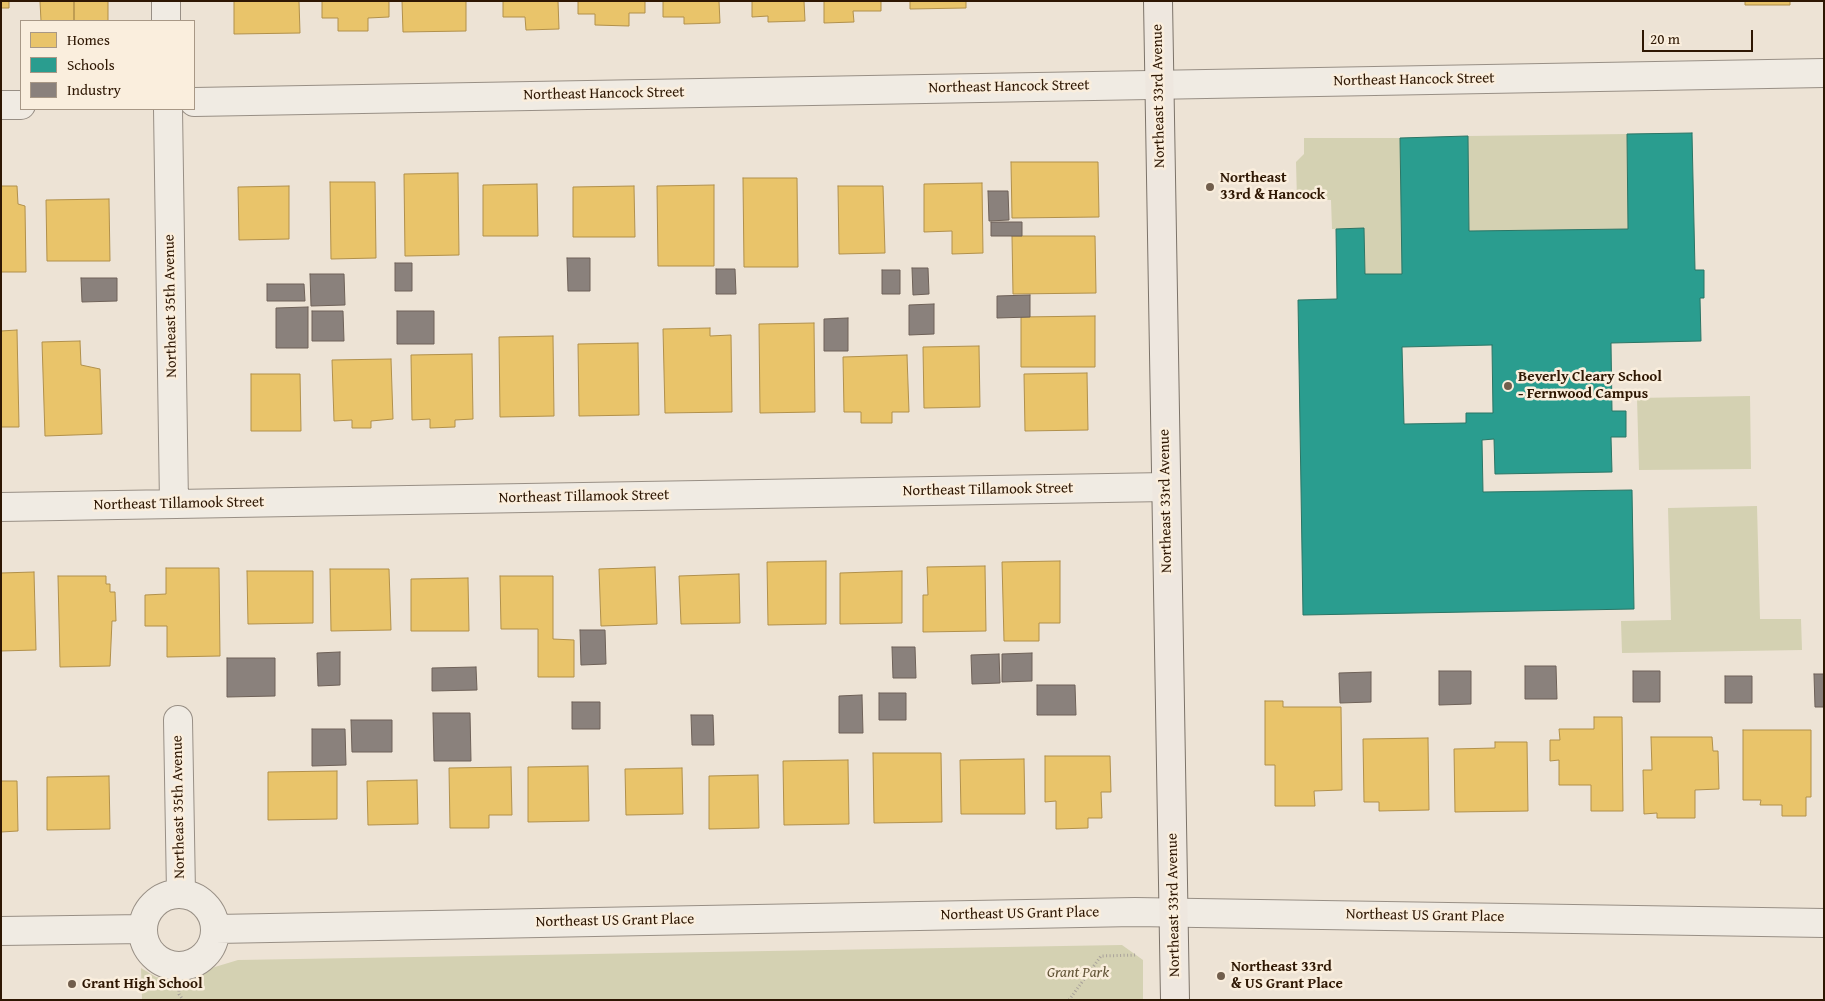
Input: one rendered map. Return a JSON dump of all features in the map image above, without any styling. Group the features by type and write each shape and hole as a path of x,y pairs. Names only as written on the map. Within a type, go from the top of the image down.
{"main road":[{"name":"Northeast 33rd Avenue","path":"1158,1 1175,1000"}],"street":[{"path":"166,1 166,20"},
{"name":"Northeast Hancock Street","path":"195,102 1824,73"},
{"path":"1,105 20,104"},
{"name":"Northeast 35th Avenue","path":"168,110 174,504"},
{"name":"Northeast Tillamook Street","path":"1,507 1166,487"},
{"name":"Northeast 35th Avenue","path":"178,720 180,893"},
{"path":"180,893 198,898 205,904 213,915 216,929 214,942 204,957 188,965 178,966 161,961 151,952 146,944 143,929 145,918 152,906 167,895 180,893"},
{"name":"Northeast US Grant Place","path":"216,929 1174,912 1824,924"},
{"path":"1,931 143,929"}],"path":[{"path":"1069,1000 1101,956 1136,955"},
{"path":"178,966 178,1000"},
{"path":"179,994 183,1000"}],"green space":[{"path":"1627,134 1628,229 1469,231 1468,136"},
{"path":"1304,138 1400,138 1402,274 1365,274 1364,229 1332,229 1331,200 1297,200 1296,162 1304,154"},
{"path":"1750,396 1751,469 1639,470 1637,398"},
{"path":"1757,506 1760,619 1801,619 1802,650 1622,653 1621,621 1671,620 1668,508"},
{"name":"Grant Park","path":"1122,945 1143,960 1143,1000 142,1000 141,968 156,977 172,980 238,960"}],"building: Homes":[{"path":"1,1 9,1 9,8 1,8"},
{"path":"40,1 74,1 74,20 41,20"},
{"path":"74,1 108,1 108,20 74,20"},
{"path":"234,1 299,1 300,33 234,34"},
{"path":"322,1 389,1 389,17 368,18 368,31 338,31 338,18 322,18"},
{"path":"402,1 466,1 466,31 403,32"},
{"path":"503,1 558,1 559,29 526,30 525,17 503,17"},
{"path":"578,1 645,1 645,13 629,13 629,26 595,25 595,14 578,14"},
{"path":"663,1 719,1 720,23 684,24 684,17 663,17"},
{"path":"752,1 804,1 805,21 768,22 768,16 752,17"},
{"path":"824,1 881,1 881,11 853,11 854,22 824,23"},
{"path":"910,1 966,1 966,8 910,9"},
{"path":"1745,1 1790,1 1790,5 1745,5"},
{"path":"1011,162 1098,162 1099,217 1012,218"},
{"path":"458,173 459,255 405,256 404,174"},
{"path":"743,178 797,178 798,267 744,267"},
{"path":"330,182 375,182 376,258 331,259"},
{"path":"982,183 983,253 952,254 952,231 924,232 924,184"},
{"path":"537,184 538,236 483,236 483,185"},
{"path":"714,185 714,266 658,266 657,186"},
{"path":"1,186 17,186 18,204 25,206 26,272 1,272"},
{"path":"289,186 289,239 239,240 238,187"},
{"path":"634,186 635,237 573,237 573,187"},
{"path":"838,186 883,186 885,253 839,254"},
{"path":"109,199 110,261 47,261 46,200"},
{"path":"1012,236 1095,236 1096,293 1013,294"},
{"path":"1095,316 1095,367 1021,367 1021,317"},
{"path":"814,323 815,412 760,413 759,324"},
{"path":"710,328 710,336 731,335 732,412 665,413 663,329"},
{"path":"17,330 19,427 1,427 1,331"},
{"path":"553,336 554,416 500,417 499,337"},
{"path":"80,341 81,365 100,369 102,434 45,436 42,342"},
{"path":"638,343 639,415 579,416 578,344"},
{"path":"979,346 980,407 924,408 923,347"},
{"path":"472,354 473,419 455,420 455,427 430,428 430,419 412,420 411,355"},
{"path":"907,355 909,412 892,412 892,423 861,423 861,412 844,412 843,357"},
{"path":"391,359 393,419 371,421 371,428 352,428 352,420 334,421 332,360"},
{"path":"1087,373 1088,430 1025,431 1024,374"},
{"path":"251,374 300,374 301,431 251,431"},
{"path":"826,561 826,624 768,625 767,562"},
{"path":"1060,561 1060,623 1039,623 1039,641 1004,641 1002,562"},
{"path":"985,566 986,631 923,632 923,595 928,595 927,567"},
{"path":"655,567 657,624 601,626 599,569"},
{"path":"166,568 219,568 220,656 167,657 167,626 145,626 145,595 166,594"},
{"path":"330,569 389,569 391,630 331,631"},
{"path":"247,571 313,571 313,623 248,624"},
{"path":"902,571 902,623 840,624 840,573"},
{"path":"34,572 36,650 1,651 1,573"},
{"path":"739,574 740,623 681,624 679,576"},
{"path":"58,576 106,576 106,584 110,584 110,592 115,592 116,621 112,621 110,666 60,667"},
{"path":"500,576 553,576 553,639 574,640 574,677 538,677 538,629 501,629"},
{"path":"468,578 469,631 411,631 411,579"},
{"path":"1265,701 1283,701 1283,707 1341,707 1342,790 1314,791 1315,806 1275,806 1275,765 1265,765"},
{"path":"1594,717 1622,717 1623,811 1591,811 1591,785 1559,785 1559,760 1550,761 1550,740 1560,740 1559,729 1594,729"},
{"path":"1743,730 1811,730 1811,797 1806,797 1806,816 1782,816 1782,805 1760,805 1761,800 1743,800"},
{"path":"1651,737 1712,737 1713,751 1718,751 1719,789 1695,790 1695,818 1657,818 1657,813 1644,814 1643,770 1652,770"},
{"path":"1428,738 1429,810 1379,811 1379,802 1364,802 1363,739"},
{"path":"1495,742 1527,742 1528,811 1455,812 1454,749 1495,748"},
{"path":"873,753 941,753 942,822 874,823"},
{"path":"1045,756 1110,756 1111,792 1101,792 1102,818 1088,818 1088,828 1056,829 1056,801 1045,802"},
{"path":"1024,759 1025,814 961,814 960,760"},
{"path":"848,760 849,824 784,825 783,761"},
{"path":"588,766 589,821 528,822 528,767"},
{"path":"511,767 512,815 489,815 489,828 450,828 449,768"},
{"path":"682,768 683,814 626,815 625,769"},
{"path":"337,771 337,819 268,820 268,772"},
{"path":"758,775 759,828 709,829 709,776"},
{"path":"109,776 110,829 47,830 47,777"},
{"path":"417,780 418,824 368,825 367,781"},
{"path":"1,781 17,781 18,831 1,832"}],"building: Schools":[{"path":"1692,133 1695,270 1704,270 1704,298 1700,298 1701,341 1611,343 1612,411 1626,411 1626,437 1611,437 1612,472 1495,474 1494,439 1482,440 1483,492 1632,490 1634,609 1303,615 1298,300 1337,299 1336,229 1364,228 1365,274 1402,274 1400,138 1468,136 1469,231 1628,229 1627,134","holes":["1492,345 1493,413 1466,413 1466,423 1404,424 1402,347"]}],"building: Industry":[{"path":"988,191 1008,191 1009,220 989,221"},
{"path":"991,222 1022,222 1022,236 991,236"},
{"path":"567,258 590,258 590,291 568,291"},
{"path":"395,263 412,263 412,291 395,291"},
{"path":"912,268 928,268 929,294 913,295"},
{"path":"716,269 735,269 736,294 716,294"},
{"path":"882,270 900,270 900,294 882,294"},
{"path":"310,274 344,274 345,305 311,306"},
{"path":"81,278 117,278 117,301 82,302"},
{"path":"267,284 304,284 305,301 267,301"},
{"path":"1030,295 1030,317 997,318 997,296"},
{"path":"934,304 934,334 909,335 909,305"},
{"path":"308,307 308,348 276,348 276,308"},
{"path":"312,311 343,311 344,341 312,341"},
{"path":"397,311 434,311 434,344 397,344"},
{"path":"848,318 848,351 824,351 824,319"},
{"path":"580,630 605,630 606,664 581,665"},
{"path":"892,647 915,647 916,678 893,678"},
{"path":"340,652 340,685 318,686 317,653"},
{"path":"1032,653 1032,681 1002,682 1002,654"},
{"path":"999,654 1000,683 972,684 971,655"},
{"path":"227,658 275,658 275,696 227,697"},
{"path":"1525,666 1556,666 1557,699 1525,699"},
{"path":"476,667 477,690 432,691 432,668"},
{"path":"1439,671 1471,671 1471,704 1439,705"},
{"path":"1633,671 1660,671 1660,702 1633,702"},
{"path":"1371,672 1371,702 1340,703 1339,673"},
{"path":"1814,674 1824,674 1824,707 1815,707"},
{"path":"1725,676 1752,676 1752,703 1725,703"},
{"path":"1037,685 1075,685 1076,715 1037,715"},
{"path":"879,693 906,693 906,720 879,720"},
{"path":"862,695 863,733 839,733 839,696"},
{"path":"572,702 600,702 600,729 572,729"},
{"path":"433,713 470,713 471,761 434,761"},
{"path":"691,715 713,715 714,745 692,745"},
{"path":"351,720 392,720 392,752 352,752"},
{"path":"312,729 345,729 346,765 312,766"}],"place":[{"name":"Northeast 33rd & Hancock","path":"1210,187"},
{"name":"Beverly Cleary School - Fernwood Campus","path":"1508,386"},
{"name":"Northeast 33rd & US Grant Place","path":"1221,976"},
{"name":"Grant High School","path":"72,984"}]}
